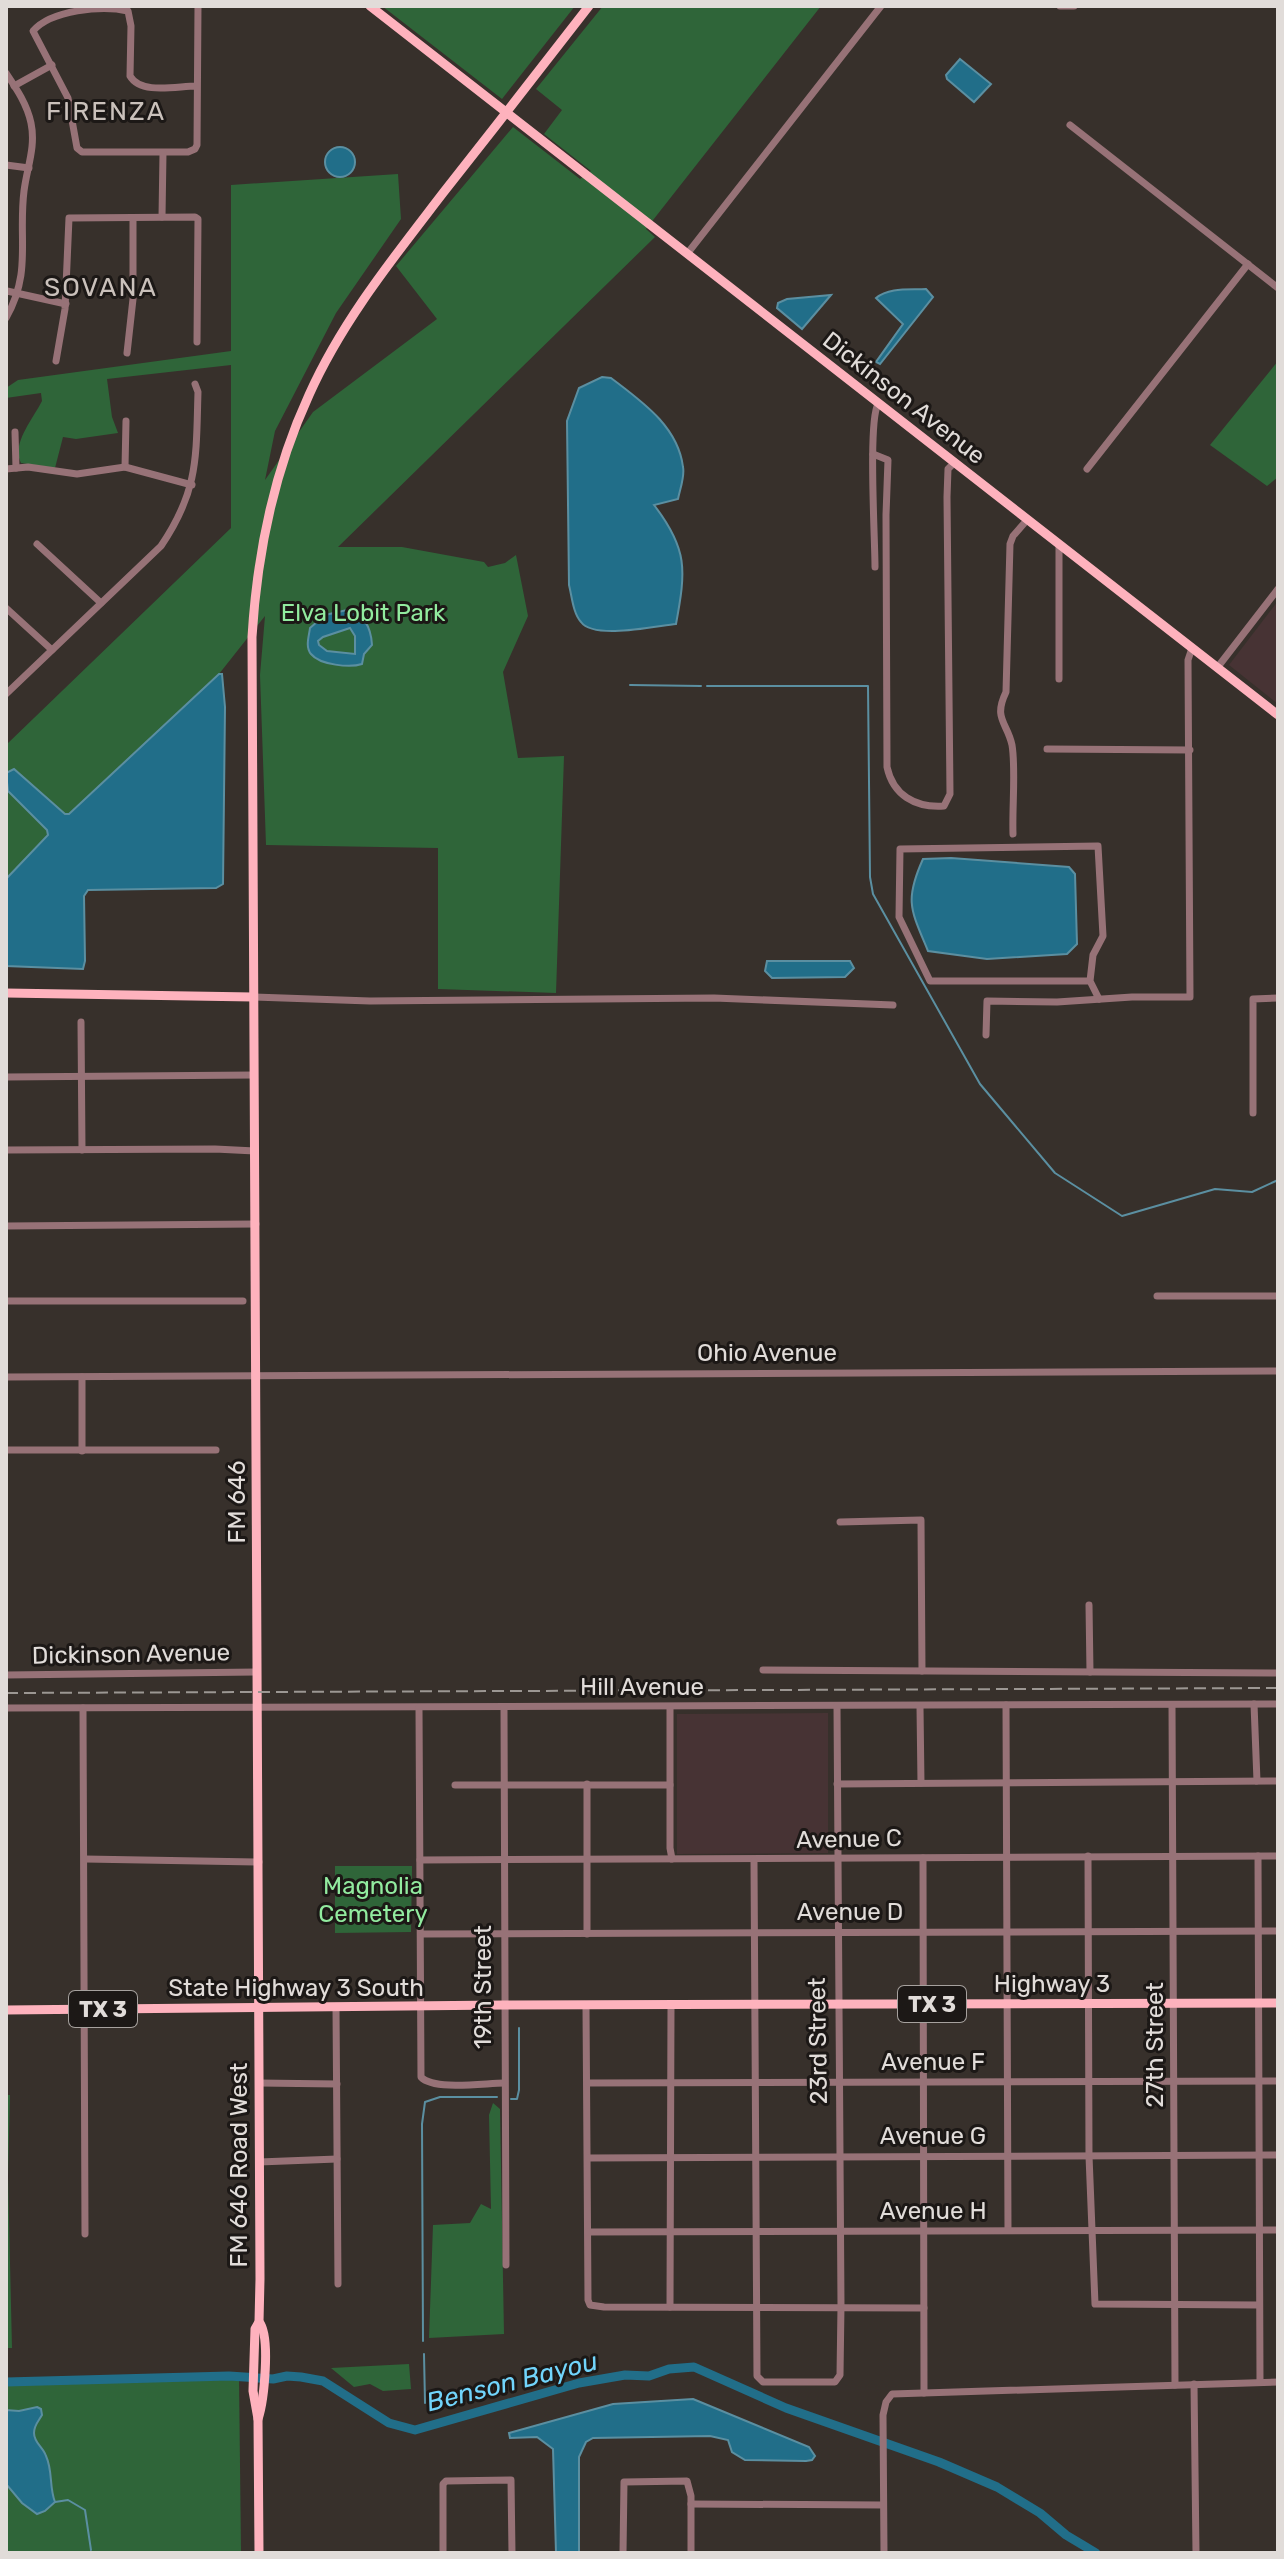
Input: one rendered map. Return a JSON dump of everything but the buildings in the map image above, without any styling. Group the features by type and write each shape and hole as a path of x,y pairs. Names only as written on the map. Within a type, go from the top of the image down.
{"main road":[{"name":"Dickinson Avenue","path":"370,6 1278,715"},
{"name":"FM 646","path":"259,2007 253,997 252,637 255,579 285,458 308,396 338,340 382,272 589,6"},
{"path":"6,993 253,997"},
{"name":"Highway 3","path":"586,2007 1278,2003"},
{"name":"State Highway 3 South","path":"6,2010 503,2005 586,2007"},
{"name":"FM 646 Road West","path":"258,2419 264,2389 255,2329 259,2322 259,2007"},
{"name":"FM 646 Road West","path":"259,2368 253,2391 258,2419 259,2553"}],"street":[{"path":"196,86 141,87 133,81 130,76 131,18 128,11 59,15 46,20 33,31 68,98 77,148 82,152 188,152 195,149 198,133 198,6"},
{"path":"687,254 881,6"},
{"path":"1060,6 1071,7"},
{"path":"14,86 52,65"},
{"path":"6,73 21,96 31,124 32,157 24,190 24,246 18,295 6,318"},
{"path":"1070,125 1278,288"},
{"path":"162,217 163,153"},
{"path":"6,165 29,168"},
{"path":"56,361 66,304 69,218 198,219 197,342"},
{"path":"127,353 133,299 133,218"},
{"path":"1087,469 1248,264"},
{"path":"7,291 66,304"},
{"path":"6,694 161,546 177,523 192,485 197,449 198,392 195,384"},
{"path":"875,567 873,454 878,404"},
{"path":"125,467 126,421"},
{"path":"15,432 16,468"},
{"path":"873,454 888,460 887,767 897,791 918,804 936,807 944,806 950,794 948,473 954,463"},
{"path":"6,469 77,474 125,467 192,485"},
{"path":"1013,834 1012,744 1000,716 1006,692 1010,544 1027,520"},
{"path":"37,544 101,603"},
{"path":"1059,544 1059,679"},
{"path":"1217,668 1278,589"},
{"path":"6,608 52,650"},
{"path":"986,1035 987,1001 1190,997 1188,660 1192,648"},
{"path":"1047,749 1190,750"},
{"path":"1090,981 930,981 899,917 900,849 1098,846 1103,936 1093,955 1090,981 1099,999"},
{"path":"253,997 370,1001 714,998 893,1005"},
{"path":"1253,1113 1253,999 1278,998"},
{"path":"81,1022 82,1150"},
{"path":"6,1077 254,1075"},
{"path":"6,1150 255,1151"},
{"path":"6,1226 256,1224"},
{"path":"1157,1296 1278,1296"},
{"path":"6,1301 243,1301"},
{"name":"Ohio Avenue","path":"6,1377 1278,1371"},
{"path":"82,1377 82,1451"},
{"path":"6,1450 216,1450"},
{"path":"840,1522 921,1520 922,1671"},
{"path":"1089,1605 1090,1672"},
{"path":"763,1670 1278,1673"},
{"name":"Dickinson Avenue","path":"6,1675 257,1672"},
{"path":"1254,1704 1257,1781"},
{"name":"Hill Avenue","path":"6,1708 1278,1704"},
{"path":"1006,1705 1008,2230"},
{"name":"27th Street","path":"1172,1705 1175,2385"},
{"name":"23rd Street","path":"756,2306 757,2376 763,2382 835,2382 840,2375 841,2306 837,1706"},
{"path":"670,1707 672,1859"},
{"path":"920,1707 921,1783"},
{"path":"83,1708 85,2234"},
{"path":"419,1708 424,1784 420,1860 420,2071 426,2082 439,2085 504,2083"},
{"name":"19th Street","path":"504,1708 506,2265"},
{"path":"837,1784 1278,1781"},
{"path":"587,1784 587,1934"},
{"path":"455,1785 670,1785"},
{"path":"1088,1856 1089,2156 1095,2304 1259,2305"},
{"path":"1258,1856 1260,2382"},
{"name":"Avenue C","path":"420,1860 587,1858 754,1861 1278,1856"},
{"path":"923,1858 924,2393"},
{"path":"85,1859 259,1862"},
{"path":"754,1861 756,2306"},
{"name":"Avenue D","path":"422,1934 1278,1931"},
{"path":"670,2307 671,2006"},
{"path":"336,2007 338,2284"},
{"path":"586,2007 588,2300 594,2306 924,2308"},
{"name":"Avenue F","path":"588,2083 1278,2081"},
{"path":"259,2083 337,2084"},
{"name":"Avenue G","path":"588,2158 1278,2155"},
{"path":"259,2162 337,2159"},
{"name":"Avenue H","path":"588,2232 1278,2230"},
{"path":"884,2553 883,2415 892,2394 1278,2382"},
{"path":"1194,2384 1196,2553"},
{"path":"443,2553 443,2484 446,2481 511,2480 512,2553"},
{"path":"623,2553 624,2482 687,2481 691,2504 691,2553"},
{"path":"691,2504 883,2505"}],"shaded area":[{"path":"1278,601 1278,704 1229,665"},
{"path":"828,1713 828,1853 677,1854 677,1714"}],"green space":[{"path":"382,6 575,6 502,99"},
{"name":"Elva Lobit Park","path":"603,6 821,6 646,229 655,237 338,547 402,547 484,562 488,567 505,563 516,555 528,616 503,672 518,758 564,756 556,993 438,989 438,848 266,845 260,675 265,616 219,674 69,815 14,769 6,773 6,745 231,528 231,365 107,379 112,417 118,433 76,439 63,437 55,468 21,463 19,456 21,440 42,401 41,393 6,398 6,388 18,380 231,351 231,185 398,174 401,219 336,313 275,431 265,480 313,412 437,319 396,266 513,127 580,179 591,171 544,134 562,110 536,89"},
{"path":"1278,361 1278,477 1267,486 1210,445"},
{"path":"6,787 47,830 48,835 6,879"},
{"name":"Magnolia Cemetery","path":"335,1866 412,1866 411,1932 335,1933"},
{"path":"6,2095 10,2095 8,2176 12,2348 6,2348"},
{"path":"493,2103 500,2109 504,2334 429,2338 433,2225 470,2223 481,2204 491,2209 489,2115"},
{"path":"409,2364 411,2389 383,2391 370,2384 354,2387 331,2368"},
{"path":"239,2377 241,2553 6,2553 6,2382"}],"water":[{"path":"960,59 991,84 974,102 947,79 946,75"},
{"path":"340,147 346,148 354,156 354,168 346,176 340,177 334,176 326,168 325,162 326,156 334,148"},
{"path":"926,289 933,297 880,364 876,362 903,324 876,298 893,291"},
{"path":"831,295 802,329 777,308 778,303 787,299"},
{"path":"602,377 611,378 656,416 680,452 683,474 678,499 654,505 673,535 682,561 682,589 676,624 599,630 581,622 574,610 569,585 567,421 579,388"},
{"path":"347,610 366,623 372,645 364,654 362,664 335,665 311,654 308,645 310,628 325,615","holes":["350,628 355,636 355,654 327,651 318,641"]},
{"path":"222,674 225,707 223,884 216,888 88,890 84,896 83,969 6,966 6,879 48,835 47,830 8,791 6,773 14,769 65,814 69,814"},
{"path":"951,858 1069,867 1075,874 1077,944 1067,954 987,959 928,951 914,915 913,885 923,859"},
{"path":"767,961 850,961 854,968 845,977 772,978 765,971"},
{"path":"693,2399 809,2447 815,2456 806,2461 745,2460 732,2452 728,2440 710,2436 593,2438 586,2442 579,2457 579,2553 556,2553 553,2449 537,2437 510,2438 509,2433 613,2404"},
{"path":"37,2407 42,2415 34,2436 48,2462 55,2502 37,2514 22,2503 6,2484 6,2410"}],"waterway":[{"path":"630,685 701,686"},
{"path":"707,686 868,686 870,877 873,894 980,1084 1055,1173 1122,1216 1215,1189 1252,1192 1278,1180"},
{"path":"511,2099 517,2099 519,2090 519,2028"},
{"path":"423,2341 422,2124 425,2102 440,2097 497,2097"},
{"path":"424,2354 425,2403"},
{"name":"Benson Bayou","path":"6,2382 301,2377 323,2381 389,2423 415,2430 579,2383 625,2375 649,2376 669,2369 694,2367 786,2408 939,2462 997,2487 1096,2553"},
{"path":"55,2502 68,2500 85,2510 91,2550"}],"railway":[{"path":"6,1693 1278,1688"}],"district":[{"name":"FIRENZA","path":"106,111"},
{"name":"SOVANA","path":"101,287"}]}
